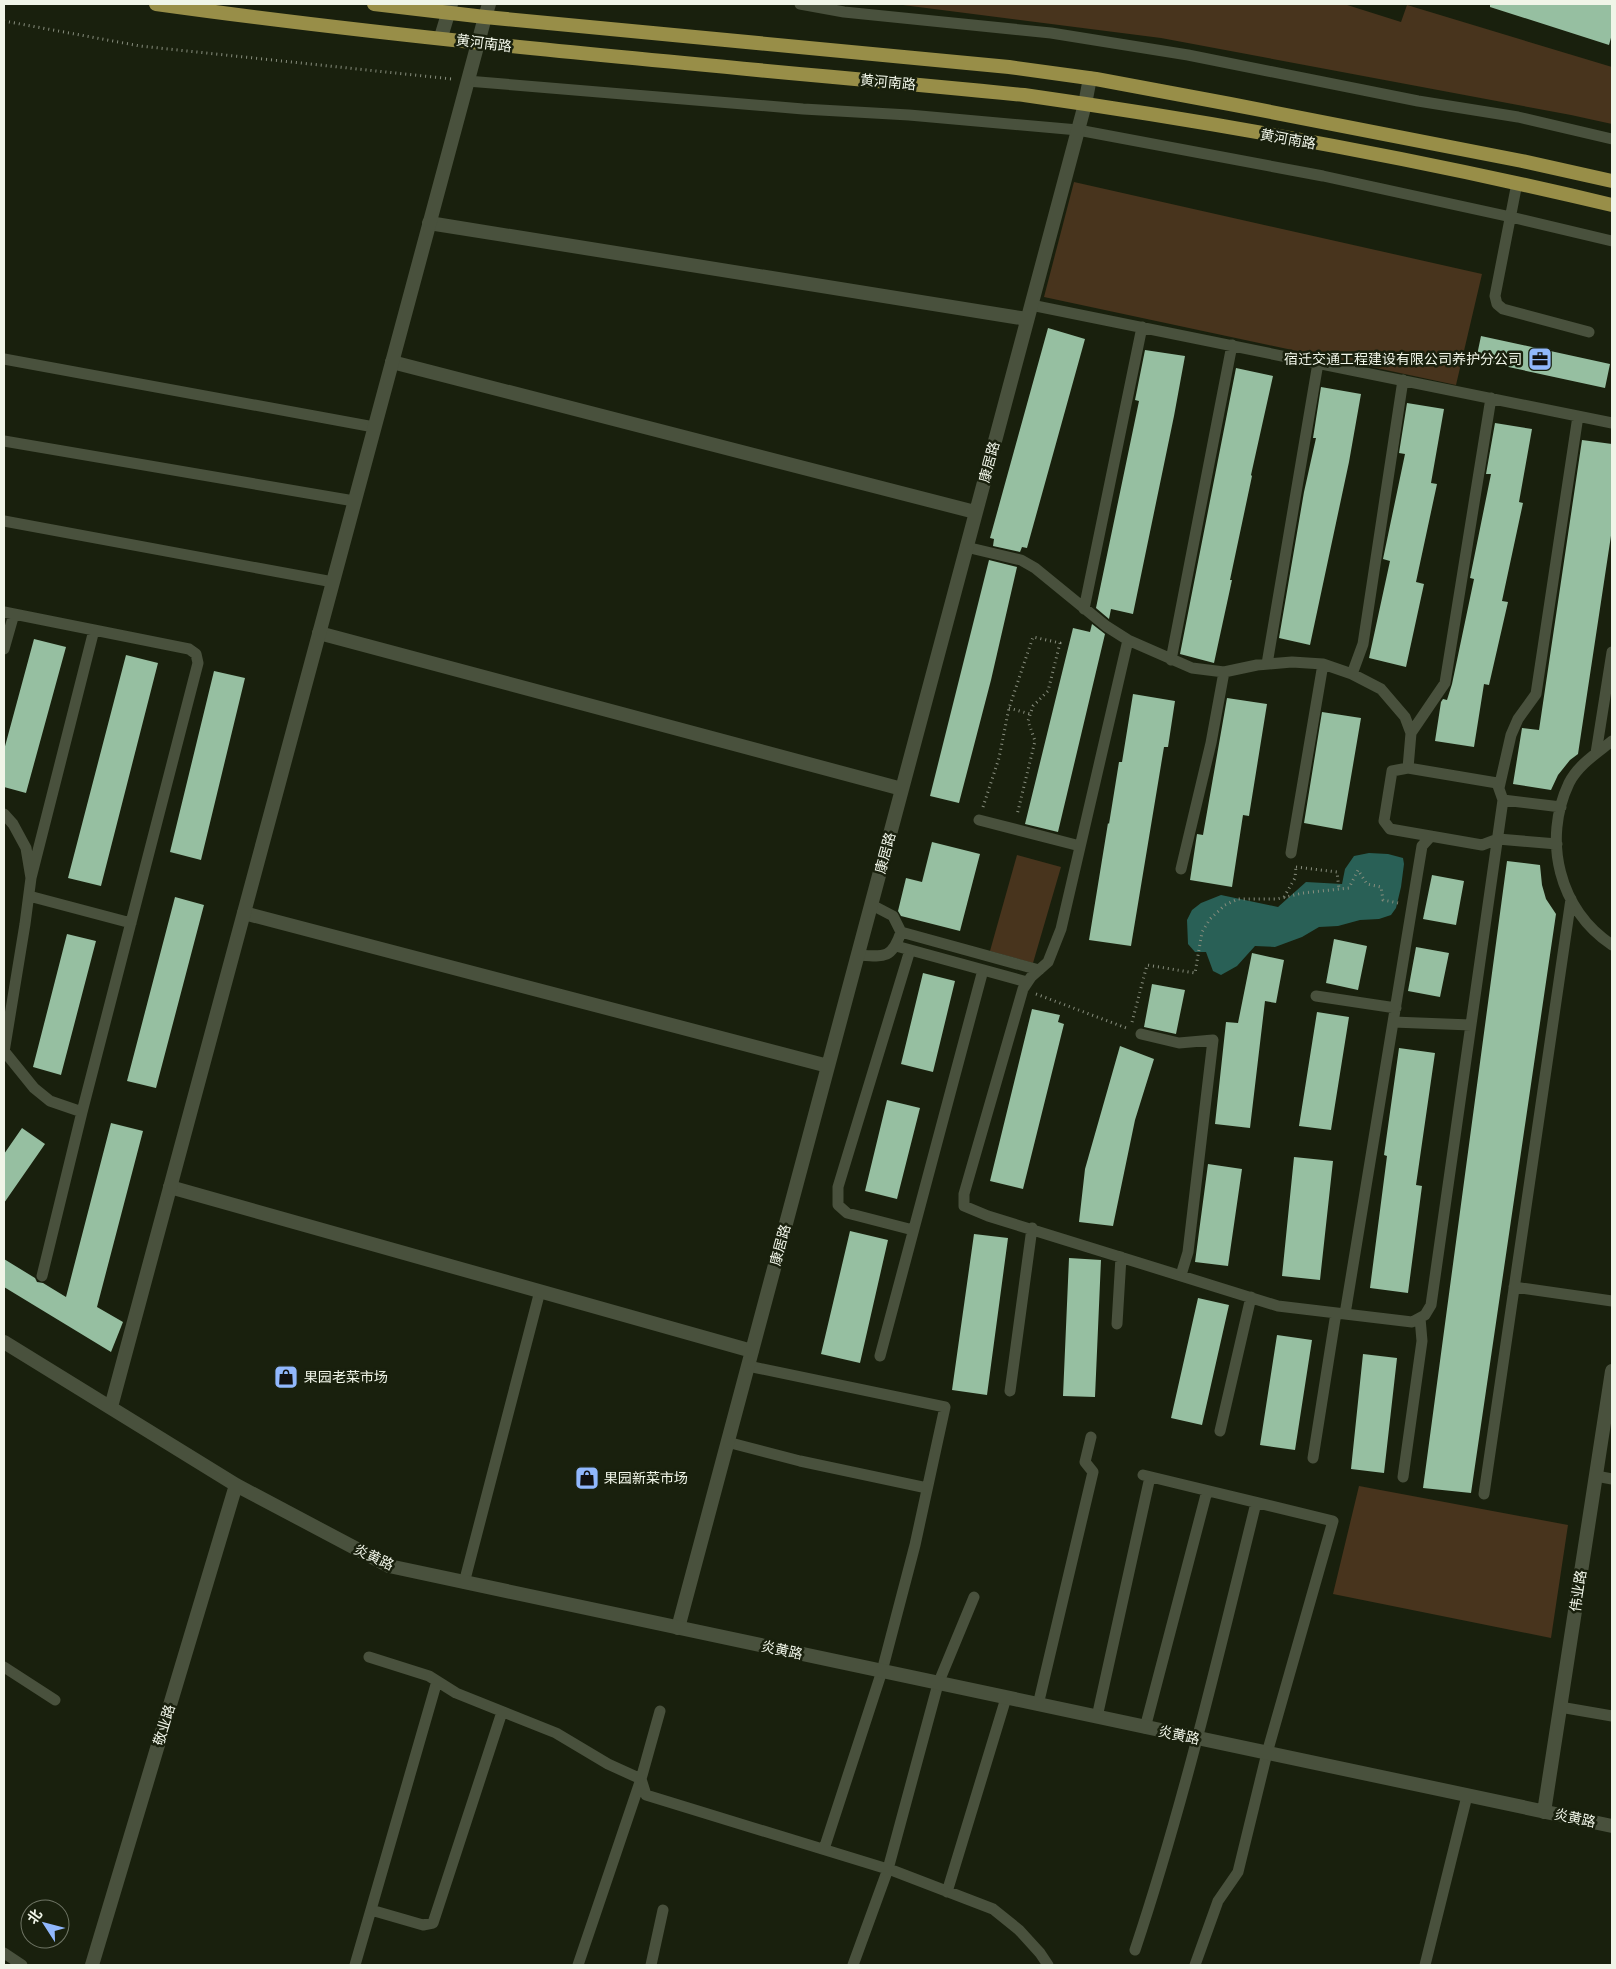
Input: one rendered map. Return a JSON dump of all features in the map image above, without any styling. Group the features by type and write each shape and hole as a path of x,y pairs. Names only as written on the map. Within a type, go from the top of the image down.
{"main road":[{"name":"黄河南路","path":"156,4 255,18 441,37 477,43 1014,94 1293,139 1517,183 1612,205"},
{"name":"黄河南路","path":"374,4 487,10 1010,67 1090,78 1483,153 1612,181"}],"street":[{"path":"441,37 449,8"},
{"path":"111,1407 487,10"},
{"name":"康居路","path":"678,1628 1085,104 1090,78"},
{"path":"429,223 1027,319"},
{"path":"392,362 975,512"},
{"path":"319,633 902,789"},
{"path":"244,913 828,1066"},
{"path":"170,1187 752,1350"},
{"name":"炎黄路","path":"4,1342 236,1484 389,1566 1612,1826"},
{"name":"伟业路","path":"1544,1812 1612,1371"},
{"name":"敬业路","path":"92,1965 236,1484"}],"lane":[{"path":"800,4 844,12 1051,33 1188,55 1418,101 1518,117 1612,139"},
{"path":"467,81 1078,130 1323,176 1511,216 1612,240"},
{"path":"1517,183 1495,296 1497,304 1503,309 1589,332"},
{"path":"1031,305 1612,423"},
{"path":"1084,609 1142,327"},
{"path":"1171,660 1232,346"},
{"path":"4,359 374,427"},
{"path":"1268,664 1318,363"},
{"path":"1352,674 1363,644 1403,380"},
{"path":"1411,733 1445,683 1491,398"},
{"path":"1499,788 1511,735 1518,719 1536,694 1578,416"},
{"path":"4,440 354,501"},
{"path":"4,521 333,582"},
{"path":"966,547 1021,560 1035,568 1084,609 1128,640 1192,668 1224,672 1256,664 1292,662 1323,664 1352,674 1381,689 1405,717 1411,733 1408,768"},
{"path":"4,649 9,613 189,649 196,654 198,663 82,1112 42,1276"},
{"path":"82,1112 50,1101 34,1088 4,1051 31,878 94,630"},
{"path":"1128,640 1061,929 1048,962 1025,985 964,1194 964,1206 1278,1306 1412,1322 1425,1315 1431,1305 1498,839 1503,800 1497,783 1408,768 1392,771 1384,821 1390,829 1482,844 1498,839 1557,844"},
{"path":"1596,753 1612,652"},
{"path":"1291,853 1323,664"},
{"path":"1181,869 1211,743 1224,672"},
{"path":"1612,741 1583,764 1570,783 1558,817 1556,852 1563,884 1580,917 1612,945"},
{"path":"1503,800 1562,807"},
{"path":"4,814 14,824 26,848 31,878"},
{"path":"979,820 1080,846"},
{"path":"1313,1458 1396,1008 1422,846 1431,836"},
{"path":"29,896 131,923"},
{"path":"1484,1494 1571,899"},
{"path":"858,956 882,957 896,946 901,932 893,916 872,905"},
{"path":"901,932 1039,970"},
{"path":"896,946 983,970 1025,985"},
{"path":"910,950 838,1187 838,1205 847,1213 913,1230"},
{"path":"880,1356 983,970"},
{"path":"1316,996 1396,1008"},
{"path":"1393,1022 1471,1025"},
{"path":"1136,1032 1179,1043 1212,1040 1188,1252 1181,1275"},
{"path":"1010,1391 1032,1229"},
{"path":"1117,1324 1120,1257"},
{"path":"1514,1287 1612,1301"},
{"path":"464,1583 540,1291"},
{"path":"1220,1431 1251,1297"},
{"path":"1403,1477 1422,1341 1420,1318"},
{"path":"748,1366 944,1406 915,1545 882,1671 824,1849"},
{"path":"1038,1705 1094,1472 1085,1462 1091,1437"},
{"path":"727,1442 800,1461 927,1488"},
{"path":"1097,1717 1147,1476 1333,1521 1267,1753 1238,1872 1218,1901 1195,1965"},
{"path":"1596,1476 1612,1479"},
{"path":"1145,1728 1207,1490"},
{"path":"1135,1950 1162,1868 1198,1739 1256,1503"},
{"path":"854,1965 888,1869 938,1684 974,1597"},
{"path":"369,1657 429,1676 456,1694 556,1733 608,1764 641,1779 646,1795 888,1869 993,1909 1018,1930 1040,1953 1048,1965"},
{"path":"4,1667 55,1700"},
{"path":"355,1965 437,1680"},
{"path":"947,1892 1006,1698"},
{"path":"1560,1707 1612,1716"},
{"path":"578,1965 641,1779 660,1711"},
{"path":"371,1910 423,1926 432,1923 502,1712"},
{"path":"1425,1965 1467,1796"},
{"path":"651,1965 663,1910"},
{"path":"4,1954 22,1965"}],"path":[{"path":"4,21 140,46 467,81"},
{"path":"979,820 999,758 1009,708 1033,638 1060,643 1048,691 1033,706 1028,721 1035,741 1013,829"},
{"path":"1009,708 1030,714"},
{"path":"1283,898 1295,878 1296,862 1291,853"},
{"path":"1296,867 1337,872 1339,889"},
{"path":"1025,985 1136,1032 1147,965 1195,973 1202,932 1210,919 1225,905 1238,899 1277,900 1302,893 1349,888 1358,870 1367,884 1381,887 1383,900 1413,905"}],"shaded area":[{"path":"895,4 1344,4 1401,22 1407,5 1612,67 1612,124 1161,38"},
{"path":"1074,182 1482,274 1456,385 1044,297"},
{"path":"1017,855 1061,867 1033,963 990,951"},
{"path":"1359,1486 1568,1525 1551,1638 1333,1594"}],"water":[{"path":"1369,853 1388,854 1403,858 1401,887 1396,908 1391,915 1338,926 1319,927 1302,937 1275,947 1255,946 1237,966 1221,975 1213,971 1206,952 1195,952 1188,944 1187,920 1192,910 1201,903 1221,895 1278,907 1306,882 1342,884 1345,869 1354,856"}],"building":[{"path":"1490,4 1612,4 1612,34 1609,45 1490,7"},
{"path":"1048,328 1085,339 1027,548 1022,547 1020,552 993,546 994,539 990,538"},
{"path":"1481,336 1610,364 1605,388 1476,360"},
{"path":"1145,350 1185,356 1133,614 1111,609 1109,619 1096,608 1139,401 1135,400"},
{"path":"1236,368 1273,376 1251,475 1230,580 1232,580 1214,663 1180,654"},
{"path":"1321,387 1361,394 1349,462 1310,645 1279,638 1304,492 1316,438 1313,438"},
{"path":"1407,403 1444,409 1431,483 1437,484 1416,582 1424,584 1406,667 1369,658 1390,561 1383,559 1405,454 1399,453"},
{"path":"1495,423 1532,429 1519,502 1523,503 1502,601 1508,602 1489,685 1484,684 1474,747 1435,741 1441,702 1443,699 1447,700 1452,684 1474,579 1470,578 1491,474 1486,474"},
{"path":"1582,440 1612,444 1612,529 1578,754 1570,760 1558,775 1551,790 1513,784 1522,728 1539,730"},
{"path":"989,560 1017,567 991,680 959,803 930,796"},
{"path":"1092,624 1105,634 1058,832 1025,824 1073,628 1090,632"},
{"path":"34,639 66,647 26,793 4,787 4,750"},
{"path":"126,655 158,663 101,886 68,878"},
{"path":"214,671 245,678 201,860 170,852"},
{"path":"1133,694 1175,701 1168,747 1164,747 1131,946 1089,940 1108,823 1119,762 1122,762"},
{"path":"1227,698 1267,704 1249,816 1243,815 1232,887 1190,880 1197,834 1203,835"},
{"path":"1322,712 1361,718 1342,830 1304,823"},
{"path":"932,842 980,854 960,931 901,916 898,911 906,878 922,882"},
{"path":"1507,861 1540,865 1542,885 1546,899 1556,914 1471,1493 1423,1488"},
{"path":"1432,875 1464,881 1456,925 1423,919"},
{"path":"175,897 204,905 156,1088 127,1081"},
{"path":"67,934 96,941 61,1075 33,1067"},
{"path":"1334,939 1367,946 1358,990 1326,983"},
{"path":"1416,947 1449,953 1440,997 1408,991"},
{"path":"1252,953 1284,960 1276,1003 1265,1001 1250,1128 1215,1124 1226,1022 1238,1023"},
{"path":"923,973 955,981 933,1072 901,1064"},
{"path":"1152,984 1185,990 1176,1034 1144,1027"},
{"path":"1032,1009 1060,1015 1058,1022 1064,1024 1023,1189 990,1181"},
{"path":"1317,1012 1349,1017 1331,1130 1299,1126"},
{"path":"1120,1046 1154,1059 1135,1120 1113,1226 1079,1222 1085,1169"},
{"path":"1399,1048 1435,1053 1416,1185 1422,1186 1408,1293 1370,1288 1387,1156 1384,1155"},
{"path":"887,1100 920,1108 897,1199 865,1191"},
{"path":"111,1123 143,1131 97,1307 123,1322 111,1352 4,1287 4,1259 35,1278 37,1282 43,1283 66,1297"},
{"path":"22,1128 45,1144 4,1203 4,1154"},
{"path":"1294,1157 1333,1161 1320,1280 1282,1276"},
{"path":"1208,1164 1242,1169 1228,1266 1195,1262"},
{"path":"850,1231 888,1240 860,1363 821,1354"},
{"path":"974,1234 1008,1238 987,1395 952,1390"},
{"path":"1069,1258 1101,1260 1095,1397 1063,1396"},
{"path":"1198,1298 1229,1305 1202,1425 1171,1418"},
{"path":"1277,1335 1312,1340 1295,1450 1260,1445"},
{"path":"1363,1354 1397,1358 1384,1473 1351,1469"}],"place":[{"name":"宿迁交通工程建设有限公司养护分公司","path":"1540,359"},
{"name":"果园老菜市场","path":"286,1377"},
{"name":"果园新菜市场","path":"587,1478"}]}
